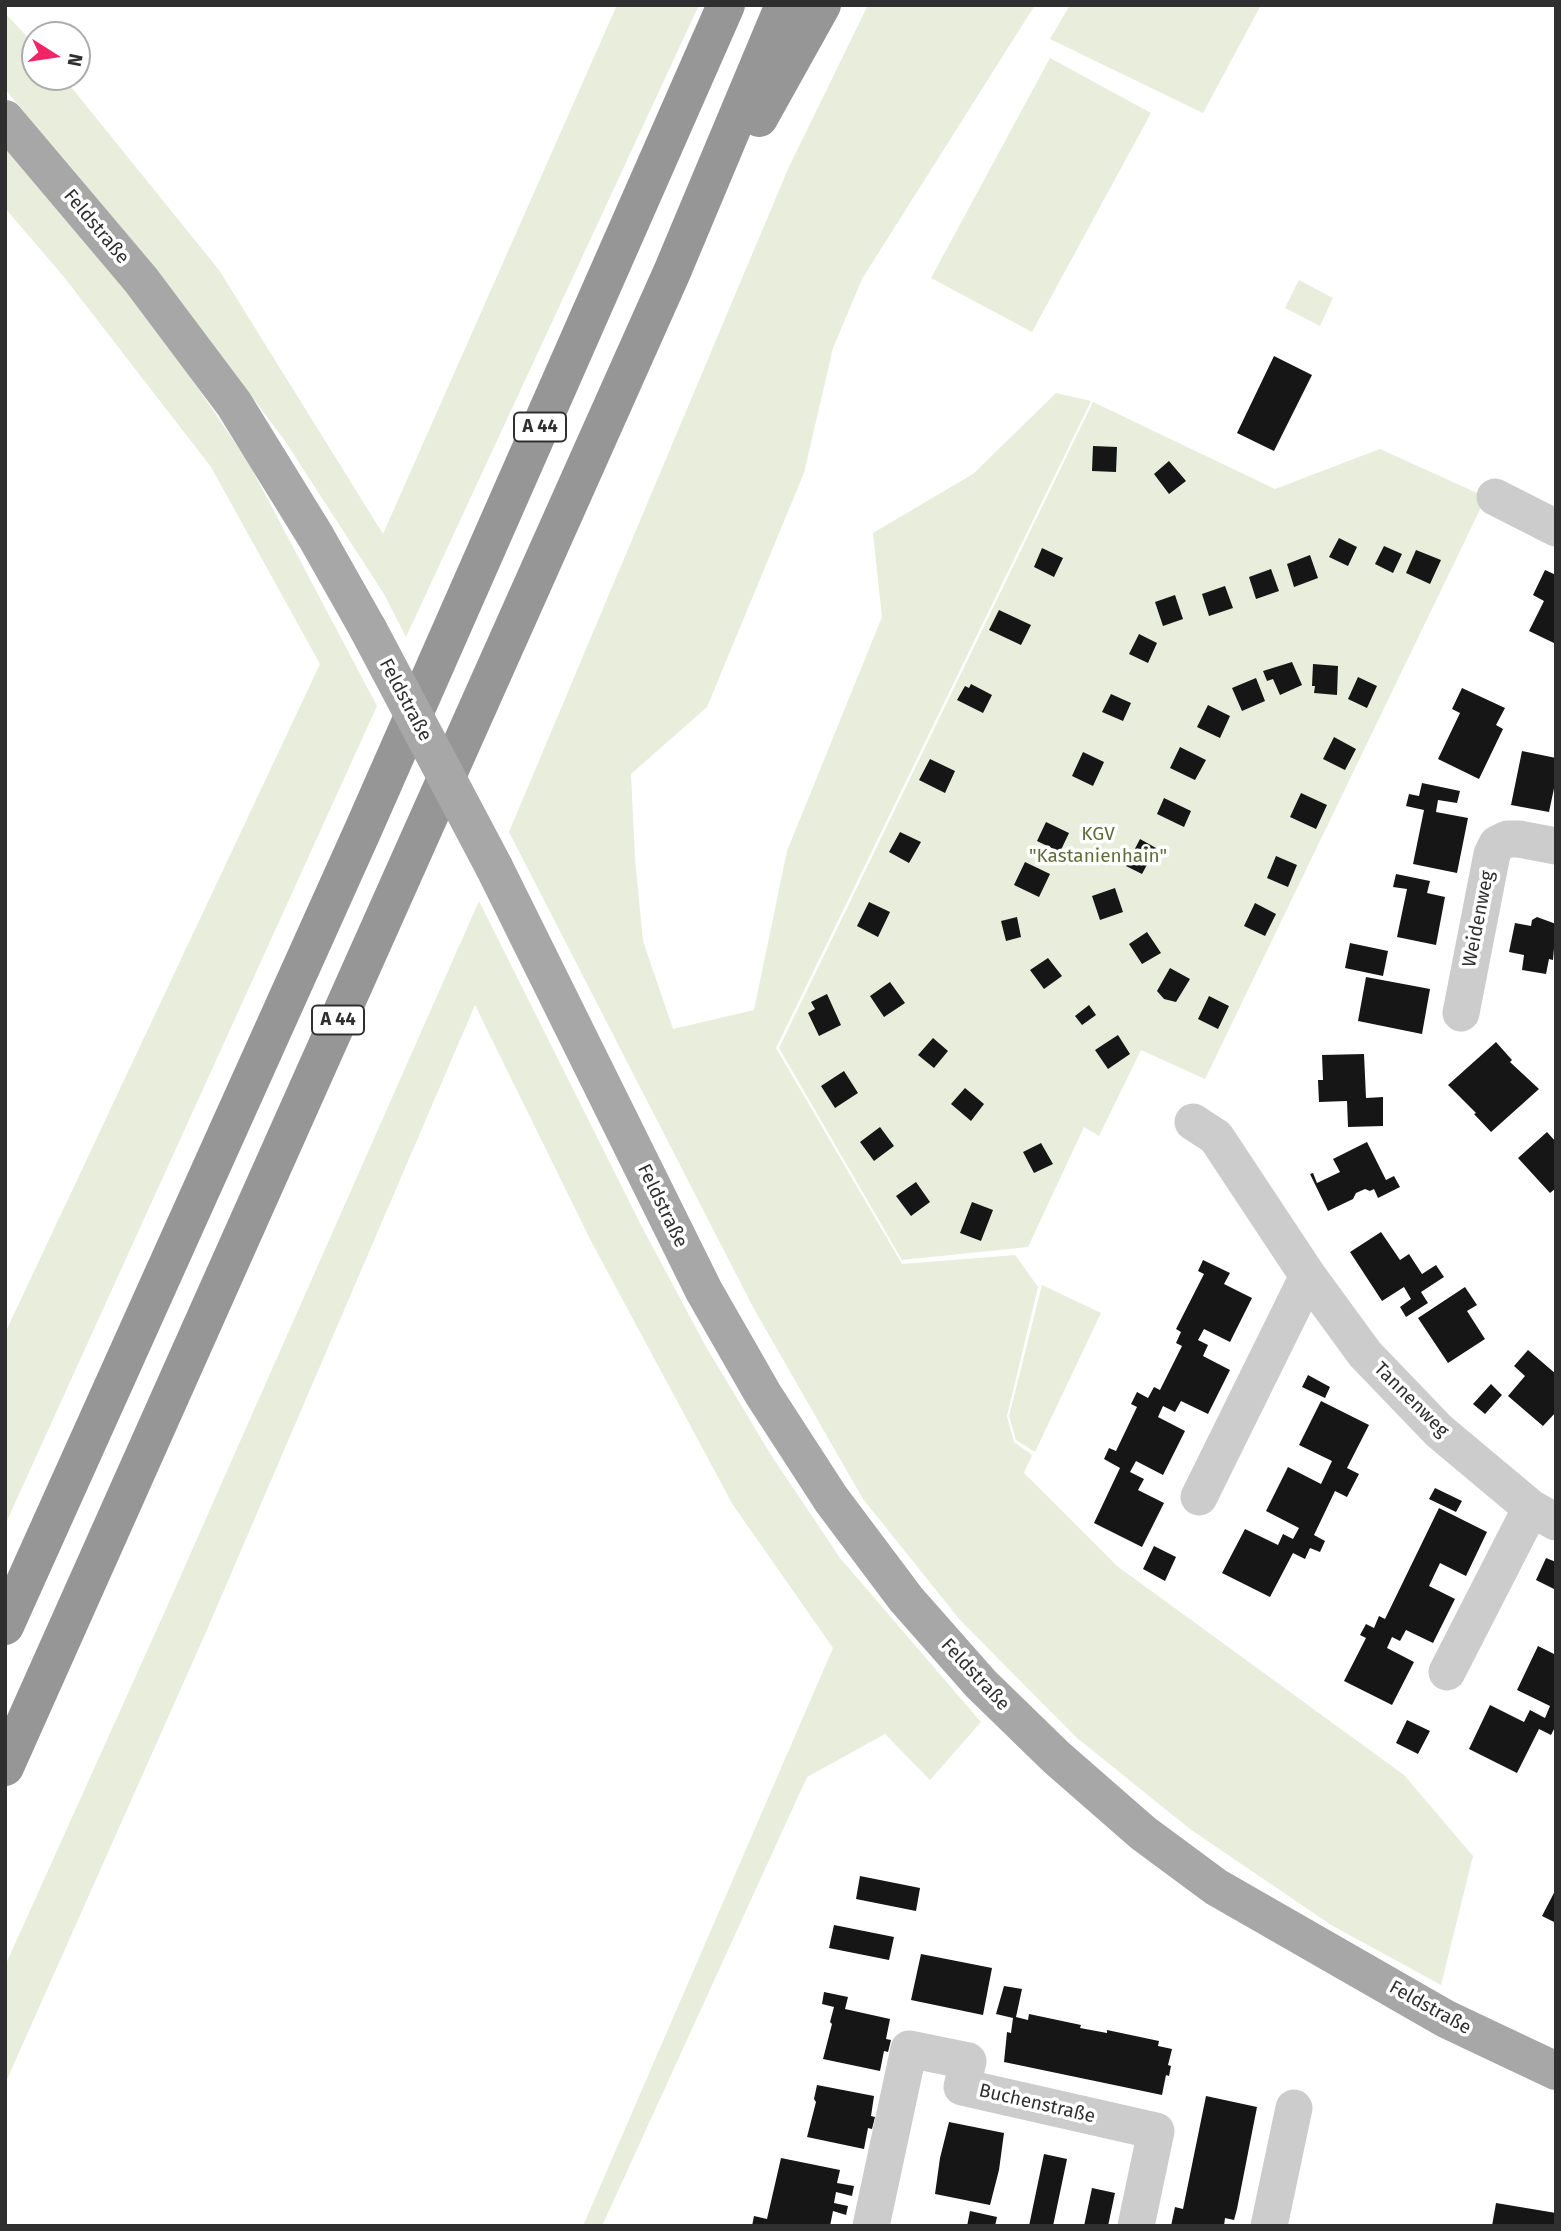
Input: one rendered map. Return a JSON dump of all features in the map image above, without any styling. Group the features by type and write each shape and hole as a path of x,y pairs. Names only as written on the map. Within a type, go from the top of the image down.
{"highway":[{"name":"A 44","path":"5,1767 672,272 784,5"},
{"path":"672,272 822,5"},
{"name":"A 44","path":"5,1626 374,804 723,12"}],"main road":[{"name":"Feldstraße","path":"5,119 141,280 234,404 316,537 494,867 704,1291 762,1394 831,1499 906,1599 1009,1712 1056,1757 1154,1841 1216,1886 1446,2019 1556,2071"}],"street":[{"path":"1495,497 1556,528"},
{"name":"Weidenweg","path":"1461,1013 1492,854 1497,844 1507,839 1519,839 1556,846"},
{"name":"Tannenweg","path":"1193,1122 1216,1137 1308,1276 1365,1354 1439,1431 1544,1515 1447,1672"},
{"path":"1199,1497 1308,1276"},
{"name":"Buchenstraße","path":"871,2226 909,2049 968,2062 962,2087 1156,2131 1136,2226"},
{"path":"1269,2226 1294,2108"}],"green space":[{"path":"617,5 699,5 406,637 384,594 285,441 164,279 5,89 5,13 21,30 21,91 74,91 219,270 383,534"},
{"path":"868,5 1035,5 862,279 833,348 804,473 707,707 631,774 635,859 643,941 673,1029 754,1010 787,851 882,617 873,533 973,474 1056,393 1091,401 776,1048 902,1264 1015,1255 1038,1287 1007,1416 1014,1442 1032,1455 1024,1473 1117,1566 1404,1775 1473,1856 1441,1985 1331,1925 1190,1829 1077,1738 960,1620 863,1499 754,1309 509,832 788,169"},
{"path":"1070,5 1261,5 1203,113 1050,39"},
{"path":"1050,58 1151,113 1032,332 931,278"},
{"path":"5,140 126,283 247,460 377,706 5,1525 5,1333 320,664 211,467 64,277 5,208"},
{"path":"1299,280 1333,298 1320,326 1285,308"},
{"name":"KGV \"Kastanienhain\"","path":"1093,402 1275,489 1380,449 1486,497 1205,1079 1141,1050 1099,1136 1084,1127 1028,1247 902,1260 779,1048"},
{"path":"479,901 642,1227 705,1345 771,1455 840,1558 981,1722 930,1780 885,1734 807,1777 602,2226 583,2226 833,1648 733,1505 591,1241 475,1005 206,1632 5,2084 5,1966"},
{"path":"1042,1285 1101,1313 1035,1452 1016,1440 1009,1416"}],"building":[{"path":"1274,356 1312,375 1274,451 1237,433"},
{"path":"1093,446 1117,447 1116,472 1092,471"},
{"path":"1169,461 1186,481 1169,494 1154,474"},
{"path":"1339,538 1357,547 1348,566 1329,557"},
{"path":"1384,546 1402,554 1393,573 1375,564"},
{"path":"1042,548 1063,558 1054,577 1034,567"},
{"path":"1416,550 1441,560 1430,584 1406,573"},
{"path":"1310,555 1318,578 1294,587 1287,564"},
{"path":"1271,569 1279,591 1256,599 1249,577"},
{"path":"1545,570 1556,575 1556,644 1529,631 1544,601 1533,595"},
{"path":"1225,586 1233,608 1209,616 1202,594"},
{"path":"1175,595 1183,619 1163,626 1155,602"},
{"path":"999,610 1031,625 1021,645 989,630"},
{"path":"1139,634 1157,643 1148,663 1129,654"},
{"path":"1292,662 1302,685 1280,695 1273,679 1267,681 1263,671"},
{"path":"1313,664 1338,666 1337,695 1314,693"},
{"path":"1358,677 1377,686 1367,708 1348,699"},
{"path":"1256,678 1265,701 1242,711 1232,688"},
{"path":"971,684 992,695 983,713 957,700 965,686 969,688"},
{"path":"1462,688 1505,708 1496,725 1503,729 1479,779 1438,759 1460,713 1452,709"},
{"path":"1111,694 1131,703 1123,721 1102,712"},
{"path":"1208,705 1230,716 1220,738 1197,727"},
{"path":"1334,737 1356,749 1345,770 1323,759"},
{"path":"1180,747 1206,760 1195,780 1170,768"},
{"path":"1522,751 1556,758 1556,779 1549,812 1511,805"},
{"path":"1083,752 1104,762 1093,786 1072,776"},
{"path":"930,759 955,771 945,793 919,780"},
{"path":"1422,783 1460,791 1457,803 1438,800 1436,812 1468,818 1457,873 1413,864 1424,810 1406,806 1409,794 1419,796"},
{"path":"1301,793 1327,805 1316,829 1290,817"},
{"path":"1164,798 1191,811 1184,827 1157,814"},
{"path":"1046,822 1069,833 1060,852 1037,841"},
{"path":"900,832 921,842 909,863 889,852"},
{"path":"1140,839 1156,848 1142,874 1126,866"},
{"path":"1276,856 1297,865 1288,887 1267,878"},
{"path":"1025,862 1050,874 1039,897 1014,885"},
{"path":"1396,874 1430,881 1427,893 1445,897 1436,945 1397,937 1407,889 1393,887"},
{"path":"1115,888 1123,912 1100,920 1092,896"},
{"path":"869,902 890,912 878,937 857,926"},
{"path":"1255,903 1276,914 1265,936 1244,926"},
{"path":"1017,917 1021,937 1006,941 1001,921"},
{"path":"1537,917 1556,924 1553,960 1549,959 1546,974 1522,970 1524,955 1509,952 1515,923 1531,926 1532,920"},
{"path":"1147,932 1161,953 1142,964 1129,944"},
{"path":"1350,943 1388,951 1383,976 1345,968"},
{"path":"1048,958 1062,976 1044,989 1030,970"},
{"path":"1170,968 1190,979 1176,1002 1164,999 1157,991"},
{"path":"1366,977 1430,989 1422,1034 1358,1021"},
{"path":"890,982 905,1003 884,1017 870,996"},
{"path":"827,994 841,1025 819,1036 808,1013 815,1009 811,1002"},
{"path":"1209,996 1229,1006 1218,1029 1198,1019"},
{"path":"1089,1005 1096,1015 1082,1025 1075,1016"},
{"path":"1118,1035 1130,1054 1108,1069 1095,1050"},
{"path":"933,1038 948,1051 934,1068 918,1055"},
{"path":"1496,1042 1512,1060 1510,1062 1539,1089 1491,1132 1448,1085"},
{"path":"1364,1054 1366,1098 1383,1097 1383,1126 1348,1127 1347,1101 1319,1102 1318,1080 1323,1080 1322,1055"},
{"path":"844,1071 858,1093 835,1108 821,1086"},
{"path":"965,1088 984,1104 971,1121 951,1104"},
{"path":"880,1127 894,1146 874,1161 860,1142"},
{"path":"1547,1132 1556,1142 1556,1188 1550,1193 1518,1158"},
{"path":"1367,1142 1386,1180 1394,1176 1400,1187 1378,1198 1374,1189 1365,1189 1356,1193 1353,1199 1328,1211 1310,1174 1313,1173 1317,1183 1340,1172 1333,1159"},
{"path":"1041,1143 1053,1164 1034,1173 1023,1152"},
{"path":"916,1182 930,1202 911,1216 896,1196"},
{"path":"972,1202 993,1210 981,1241 960,1233"},
{"path":"1381,1232 1400,1260 1409,1254 1422,1274 1436,1265 1444,1277 1421,1292 1428,1303 1406,1317 1400,1307 1411,1299 1404,1287 1382,1301 1350,1252"},
{"path":"1203,1260 1230,1273 1224,1284 1252,1298 1230,1342 1204,1329 1198,1340 1208,1345 1203,1356 1230,1370 1208,1414 1181,1401 1175,1412 1163,1406 1158,1417 1185,1431 1163,1475 1136,1461 1130,1472 1144,1479 1138,1490 1164,1503 1142,1547 1094,1523 1120,1468 1104,1459 1109,1448 1116,1451 1137,1407 1131,1404 1137,1392 1148,1398 1154,1387 1160,1390 1182,1346 1176,1343 1181,1332 1176,1329 1204,1274 1198,1271"},
{"path":"1465,1287 1477,1305 1467,1311 1485,1339 1448,1363 1418,1318"},
{"path":"1528,1350 1556,1374 1556,1412 1543,1426 1508,1396 1525,1376 1514,1366"},
{"path":"1308,1375 1330,1387 1325,1398 1302,1387"},
{"path":"1491,1384 1502,1395 1485,1414 1473,1404"},
{"path":"1321,1401 1369,1425 1347,1468 1359,1474 1347,1497 1335,1491 1314,1535 1325,1541 1320,1552 1310,1548 1305,1559 1293,1553 1270,1597 1222,1573 1245,1529 1278,1545 1283,1534 1293,1539 1299,1528 1266,1511 1288,1467 1321,1484 1332,1461 1299,1445"},
{"path":"1435,1488 1462,1501 1456,1512 1429,1499"},
{"path":"1439,1508 1487,1532 1466,1576 1440,1563 1429,1586 1455,1599 1433,1643 1406,1630 1400,1641 1392,1637 1387,1648 1414,1662 1392,1705 1344,1681 1366,1638 1360,1635 1366,1624 1374,1628 1379,1616 1385,1619"},
{"path":"1154,1546 1176,1557 1165,1581 1143,1569"},
{"path":"1546,1558 1556,1562 1556,1590 1536,1580"},
{"path":"1538,1646 1556,1655 1556,1725 1551,1735 1539,1729 1517,1773 1469,1749 1490,1705 1524,1722 1530,1710 1545,1718 1550,1706 1517,1690"},
{"path":"1407,1720 1430,1731 1418,1754 1396,1743"},
{"path":"860,1876 920,1888 916,1911 856,1899"},
{"path":"1556,1889 1556,1923 1542,1916"},
{"path":"834,1925 894,1937 889,1960 829,1948"},
{"path":"921,1954 992,1968 983,2015 911,2000"},
{"path":"1004,1986 1022,1989 1016,2017 1028,2020 1029,2014 1081,2025 1080,2028 1107,2033 1107,2030 1159,2041 1158,2046 1172,2049 1168,2065 1171,2066 1169,2076 1166,2075 1162,2095 1004,2062 1007,2032 1011,2033 1013,2018 996,2014"},
{"path":"824,1992 848,1997 845,2009 890,2019 886,2039 891,2040 888,2052 884,2051 880,2071 823,2059 834,2007 822,2004"},
{"path":"817,2085 874,2096 871,2116 875,2117 872,2129 868,2128 864,2149 807,2137 816,2102 814,2099"},
{"path":"1206,2096 1257,2107 1237,2209 1234,2220 1225,2218 1224,2226 1171,2226 1175,2207 1183,2209"},
{"path":"949,2122 1004,2133 999,2170 990,2205 935,2194"},
{"path":"1044,2154 1067,2159 1053,2226 1029,2226"},
{"path":"781,2158 840,2170 837,2183 854,2186 852,2196 836,2192 834,2203 848,2206 846,2215 833,2211 830,2226 752,2226 754,2216 767,2219"},
{"path":"1092,2188 1115,2193 1108,2226 1084,2226"},
{"path":"1496,2203 1556,2213 1556,2226 1492,2226"},
{"path":"970,2211 997,2217 995,2226 967,2226"}]}
